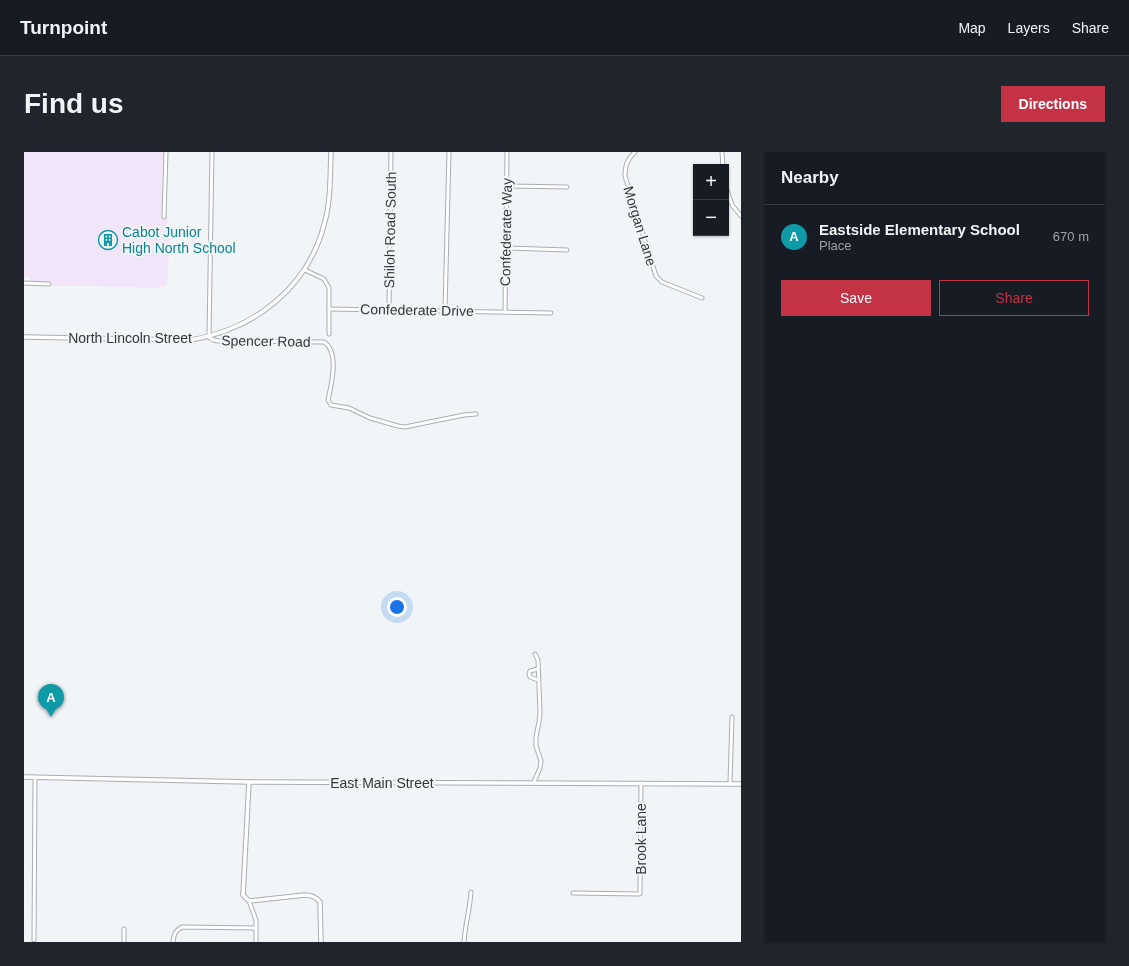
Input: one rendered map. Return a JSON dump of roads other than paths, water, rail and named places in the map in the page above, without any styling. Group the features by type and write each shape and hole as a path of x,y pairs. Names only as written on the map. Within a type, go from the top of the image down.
{"street":[{"path":"164,217 166,152"},
{"path":"209,337 212,152"},
{"name":"North Lincoln Street","path":"24,337 191,340 209,337 242,324 262,313 282,296 305,270 316,248 325,223 330,197 331,152"},
{"name":"Shiloh Road South","path":"389,309 391,152"},
{"path":"445,310 449,152"},
{"name":"Confederate Way","path":"504,312 508,152"},
{"name":"Morgan Lane","path":"635,152 625,166 625,176 656,276 662,282 702,298"},
{"path":"722,152 723,164"},
{"path":"507,186 567,187"},
{"path":"729,196 732,206 741,216"},
{"path":"505,248 567,250"},
{"path":"305,270 324,279 329,288 328,334"},
{"path":"24,283 49,284"},
{"name":"Confederate Drive","path":"329,309 551,313"},
{"name":"Spencer Road","path":"209,337 214,341 324,342 331,351 332,358 333,381 328,400 331,405 349,408 370,418 398,426 411,426 453,417 476,414"},
{"path":"534,782 540,768 541,761 536,746 540,712 538,660 535,654"},
{"path":"538,669 530,671 529,674 530,677 538,680"},
{"path":"730,783 732,717"},
{"name":"East Main Street","path":"24,777 249,782 741,784"},
{"path":"34,940 35,777"},
{"path":"249,782 243,895 249,902 256,920 256,942"},
{"name":"Brook Lane","path":"573,893 640,894 641,783"},
{"path":"464,942 464,926 471,900 471,892"},
{"path":"249,902 305,895 311,895 317,898 320,902 321,942"},
{"path":"173,942 176,931 182,927 256,928"},
{"path":"124,929 124,942"}],"place":[{"name":"Cabot Junior High North School","path":"108,240"},
{"name":"Eastside Elementary School","path":"51,717"}]}
